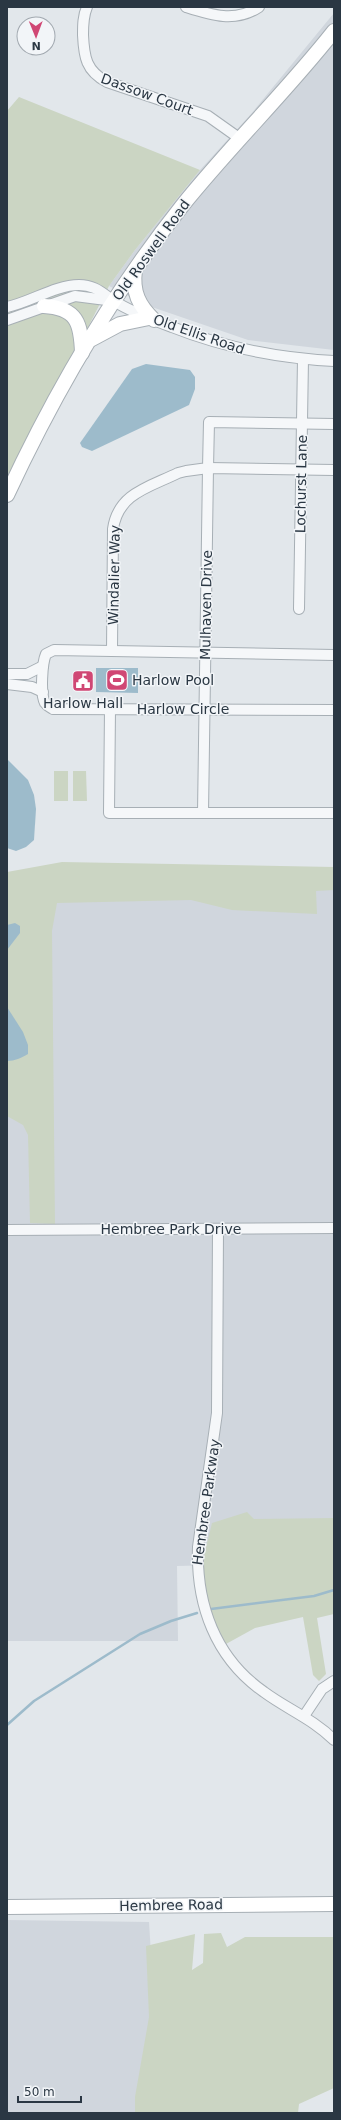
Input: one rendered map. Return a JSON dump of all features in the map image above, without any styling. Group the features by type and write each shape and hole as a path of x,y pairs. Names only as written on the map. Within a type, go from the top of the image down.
{"street":[{"name":"Dassow Court","path":"87,7 82,22 84,55 93,73 107,82 208,116 239,138"},
{"path":"186,7 223,17 235,17 259,7"},
{"name":"Old Roswell Road","path":"7,495 38,433 86,348 114,301 135,270 177,212 239,138 279,97 332,36"},
{"path":"135,270 134,284 138,302 152,319"},
{"path":"7,307 59,289 79,285 101,290 114,301"},
{"path":"7,320 44,306 80,296 95,300 114,301"},
{"name":"Old Ellis Road","path":"114,301 152,319 229,347 303,359 334,361"},
{"path":"44,306 61,308 74,316 86,348 120,324 152,319"},
{"name":"Lochurst Lane","path":"299,609 303,359"},
{"path":"208,468 209,422 334,424"},
{"name":"Windalier Way","path":"112,651 113,528 120,507 131,496 186,470 208,468 334,470"},
{"name":"Mulhaven Drive","path":"203,813 208,468"},
{"path":"7,684 32,687 43,692 43,666 46,654 54,650 334,655"},
{"path":"7,674 27,674 43,666"},
{"name":"Harlow Circle","path":"43,692 46,704 53,708 334,710"},
{"path":"110,709 108,813 334,813"},
{"name":"Hembree Park Drive","path":"7,1230 334,1228"},
{"name":"Hembree Parkway","path":"218,1229 218,1413 198,1547 197,1569 199,1591 212,1630 233,1664 263,1692 304,1716 334,1740"},
{"path":"304,1716 322,1689 334,1681"},
{"name":"Hembree Road","path":"7,1907 334,1904"}],"shaded area":[{"path":"334,13 334,350 248,340 146,305 109,286 135,250 200,170 251,114"},
{"path":"334,882 334,1562 177,1566 178,1641 7,1641 7,885"},
{"path":"7,1920 149,1922 155,2018 140,2113 7,2113"}],"green space":[{"path":"19,97 200,170 135,250 109,286 7,486 7,111"},
{"path":"54,771 68,771 68,801 54,801"},
{"path":"73,771 86,771 87,801 73,801"},
{"path":"62,862 334,867 334,890 316,891 317,914 232,910 191,900 57,903 52,931 55,1224 30,1223 28,1135 23,1125 7,1116 7,872"},
{"path":"247,1512 254,1519 334,1518 334,1614 317,1618 326,1674 319,1681 313,1675 303,1617 255,1628 226,1644 209,1608 204,1588 203,1563 212,1523"},
{"path":"221,1933 227,1947 245,1937 334,1937 334,2088 299,2104 298,2113 135,2113 135,2097 149,2017 146,1946 195,1934 192,1970 203,1963 204,1934"}],"water":[{"path":"146,364 190,370 195,377 195,389 189,405 92,451 82,447 80,443 132,369"},
{"name":"Harlow Pool","path":"96,668 138,668 138,693 96,692"},
{"path":"7,759 28,780 34,795 36,809 34,840 26,847 16,851 7,848"},
{"path":"15,923 20,926 20,933 7,950 7,925"},
{"path":"7,1007 23,1032 28,1045 28,1054 18,1059 7,1061"}],"waterway":[{"path":"211,1609 314,1596 334,1590"},
{"path":"7,1725 34,1701 140,1634 171,1621 197,1613"}],"place":[{"name":"Harlow Pool","path":"117,680"},
{"name":"Harlow Hall","path":"83,681"}]}
